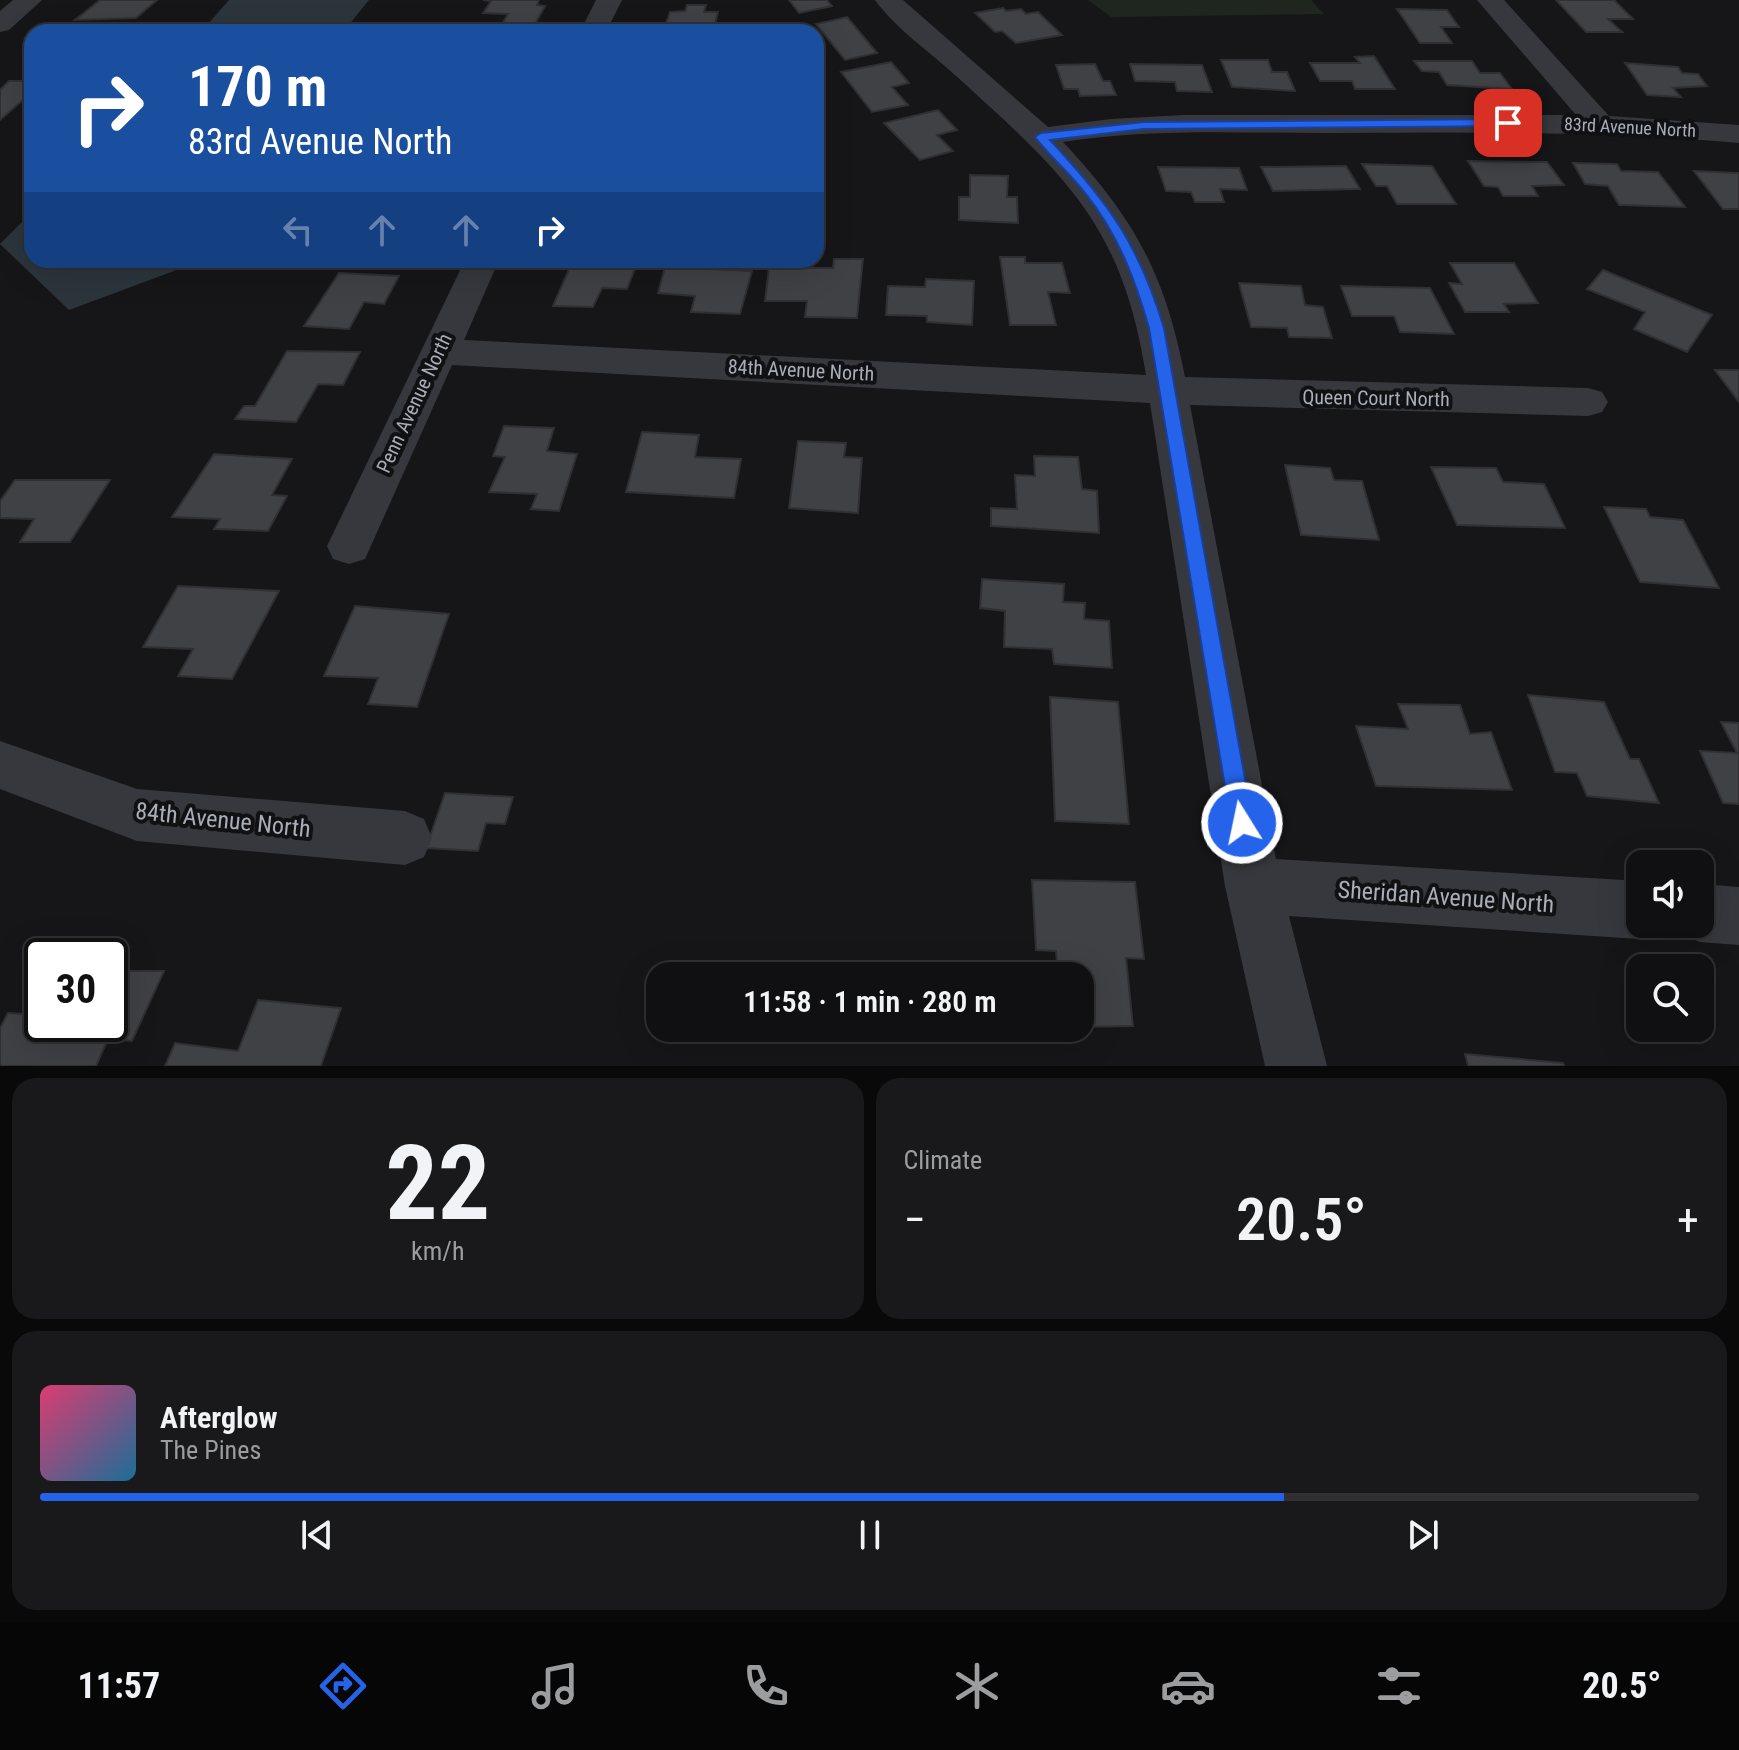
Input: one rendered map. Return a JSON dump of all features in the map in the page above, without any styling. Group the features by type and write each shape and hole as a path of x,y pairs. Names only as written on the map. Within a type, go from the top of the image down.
{"street":[{"path":"0,24 29,0"},
{"path":"597,24 609,0"},
{"path":"888,0 1041,137 1090,190 1130,254 1157,328 1253,886 1296,1066"},
{"path":"1490,0 1600,124"},
{"name":"83rd Avenue North","path":"1041,137 1144,125 1600,124 1739,134"},
{"name":"Penn Avenue North","path":"349,546 478,268"},
{"name":"84th Avenue North","path":"437,351 1165,388"},
{"name":"Queen Court North","path":"1165,388 1258,395 1588,402"},
{"name":"84th Avenue North","path":"0,765 137,815 405,838"},
{"name":"Sheridan Avenue North","path":"1253,886 1626,909"},
{"path":"1714,914 1739,916"}],"shaded area":[{"path":"229,0 369,0 350,24 208,24"},
{"path":"1088,0 1311,0 1324,14 1111,17"},
{"path":"24,220 24,267 0,244"},
{"path":"25,268 176,268 174,271 69,310"}],"building":[{"path":"100,0 157,0 136,18 75,20"},
{"path":"483,0 539,0 537,5 545,6 535,24 502,24 508,14 483,13 491,1"},
{"path":"789,0 827,0 832,6 799,13"},
{"path":"1556,0 1614,0 1633,19 1608,19 1622,32 1586,32"},
{"path":"687,5 706,5 704,12 718,12 715,24 657,24 666,23 670,12 685,11"},
{"path":"1003,8 1006,11 1021,9 1026,14 1038,12 1062,35 1016,43 1002,31 995,32 975,13"},
{"path":"1397,9 1447,10 1459,27 1441,27 1452,43 1420,43"},
{"path":"847,17 877,53 845,60 824,34 824,24 816,24"},
{"path":"1374,56 1395,89 1355,89 1352,81 1320,81 1310,63 1360,63 1355,57"},
{"path":"1221,60 1268,60 1272,72 1287,72 1295,91 1232,87"},
{"path":"1414,61 1472,61 1480,73 1500,73 1512,89 1447,85 1439,72 1422,71"},
{"path":"891,62 909,83 892,87 908,105 872,112 841,72"},
{"path":"1625,63 1678,67 1682,73 1698,74 1707,86 1673,88 1681,97 1647,95"},
{"path":"1095,64 1103,81 1110,81 1116,95 1080,96 1078,89 1064,89 1056,65"},
{"path":"1130,64 1202,65 1212,92 1177,91 1175,82 1135,81"},
{"path":"9,81 24,81 24,99 0,120 0,90"},
{"path":"938,110 957,130 937,135 953,151 920,160 884,123"},
{"path":"1468,161 1547,162 1564,185 1532,186 1538,196 1503,196 1498,187 1484,186"},
{"path":"1573,163 1617,164 1621,171 1658,172 1685,207 1619,205 1608,186 1585,184"},
{"path":"1362,164 1432,166 1456,204 1397,204 1387,186 1376,186"},
{"path":"1346,166 1360,189 1273,191 1261,167"},
{"path":"1158,167 1239,168 1247,190 1220,189 1224,202 1195,202 1191,192 1166,191"},
{"path":"1694,171 1739,173 1739,209 1723,209"},
{"path":"970,175 1008,176 1007,197 1017,197 1018,223 959,220 959,197 970,197"},
{"path":"1000,257 1025,257 1025,263 1062,263 1070,293 1048,292 1056,325 1010,325"},
{"path":"834,259 863,259 857,318 805,317 807,301 765,301 769,268 833,268"},
{"path":"1450,263 1514,263 1538,303 1504,304 1509,312 1465,312 1449,283 1462,284"},
{"path":"570,268 635,268 627,289 602,288 593,307 553,306"},
{"path":"665,268 752,271 740,314 691,312 695,296 658,293"},
{"path":"1603,270 1712,315 1687,352 1634,329 1645,312 1587,289"},
{"path":"339,273 399,276 384,304 364,302 349,329 304,326"},
{"path":"926,279 974,281 972,325 927,322 927,316 886,315 888,286 925,287"},
{"path":"1239,283 1301,286 1305,305 1323,307 1332,338 1289,337 1287,328 1251,327"},
{"path":"1341,286 1430,288 1454,334 1400,332 1394,316 1352,316"},
{"path":"287,351 360,352 343,385 318,384 296,422 235,419 244,406 255,406"},
{"path":"1715,370 1739,370 1739,402"},
{"path":"504,426 554,428 547,451 577,454 559,511 531,509 537,494 489,492 505,457 493,456"},
{"path":"642,432 699,435 695,457 741,459 734,498 626,492"},
{"path":"798,441 846,443 844,457 862,458 858,513 789,508"},
{"path":"214,454 292,459 272,495 287,496 268,531 214,529 220,519 172,517"},
{"path":"1034,456 1078,457 1082,489 1097,491 1099,533 991,526 991,508 1017,509 1015,475 1035,476"},
{"path":"1285,465 1330,468 1334,480 1362,481 1379,540 1301,535"},
{"path":"1431,467 1496,468 1503,482 1544,484 1565,528 1457,525"},
{"path":"15,480 110,480 70,542 20,542 34,519 0,518 0,501"},
{"path":"1604,507 1646,509 1650,517 1683,520 1719,588 1640,582"},
{"path":"982,579 1064,584 1063,602 1085,603 1084,619 1109,621 1112,668 1054,664 1052,649 1004,647 1005,611 980,608"},
{"path":"178,586 279,591 232,679 178,676 193,649 143,647"},
{"path":"355,606 449,614 417,707 368,704 378,678 324,676"},
{"path":"1528,695 1604,702 1630,759 1639,759 1659,803 1587,796 1577,773 1555,772"},
{"path":"1050,697 1118,702 1129,824 1055,821"},
{"path":"1398,704 1460,705 1470,734 1491,732 1512,790 1376,786 1356,726 1408,729"},
{"path":"1721,722 1739,723 1739,804 1723,803 1700,751 1737,753"},
{"path":"445,793 513,797 505,824 486,823 478,851 426,848"},
{"path":"1032,880 1135,882 1144,959 1126,958 1133,1026 1094,1027 1094,962 1057,962 1056,951 1036,950"},
{"path":"128,971 164,971 132,1041 128,1041"},
{"path":"258,1000 341,1008 321,1066 165,1066 175,1043 238,1051"},
{"path":"8,1013 24,1014 24,1042 107,1042 96,1066 0,1066 0,1028"},
{"path":"1465,1054 1563,1063 1564,1066 1468,1066"}],"route":[{"path":"1242,823 1157,328 1141,277 1119,231 1090,190 1053,154 1041,137 1144,125 1508,123"}]}
